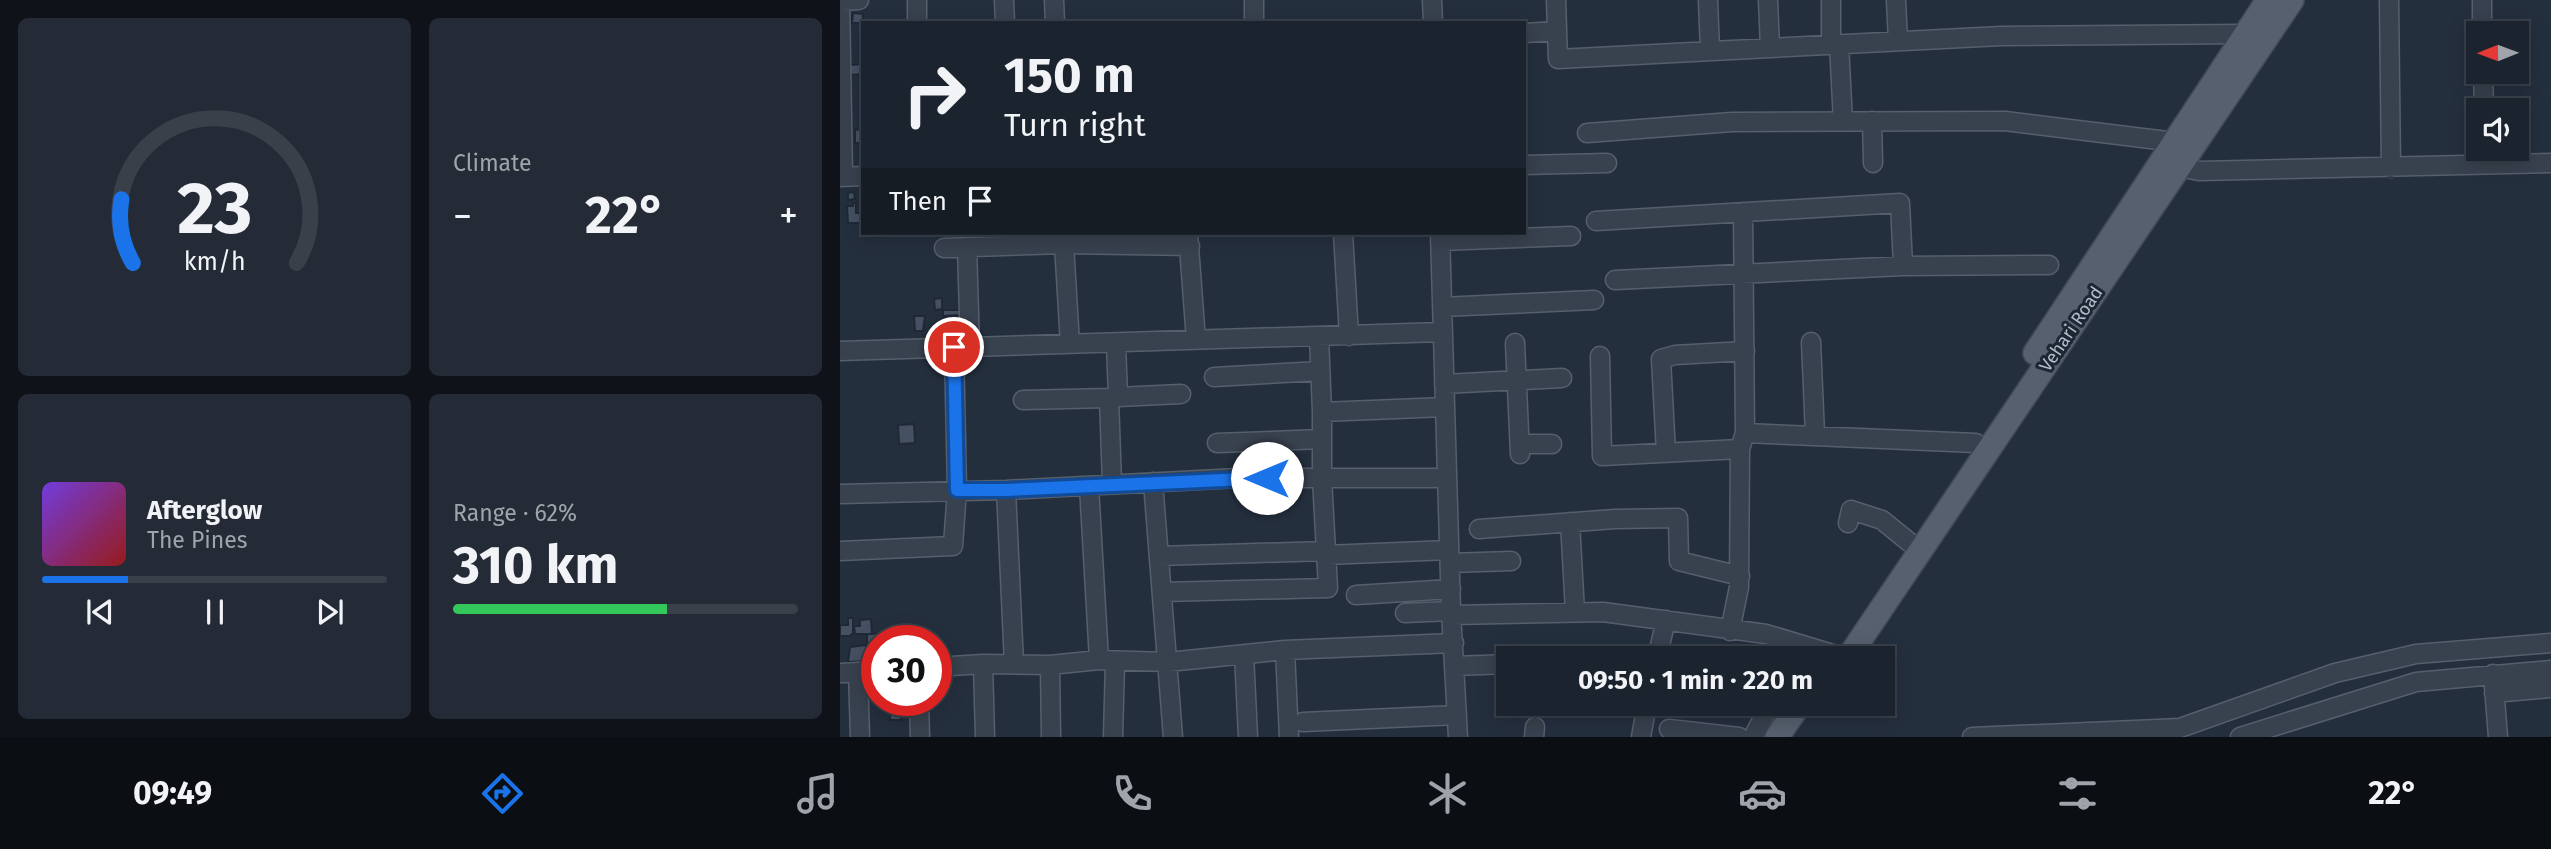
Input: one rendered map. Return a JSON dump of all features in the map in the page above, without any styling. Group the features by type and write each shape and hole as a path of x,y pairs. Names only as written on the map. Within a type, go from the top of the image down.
{"main road":[{"name":"Vehari Road","path":"1844,646 1909,542 2268,0"},
{"name":"Vehari Road","path":"1845,646 2180,167 2292,0"},
{"path":"1785,728 1802,716"}],"street":[{"path":"859,0 840,0 842,177 861,176"},
{"path":"917,0 917,21"},
{"path":"1004,0 1005,21"},
{"path":"1054,0 1055,21"},
{"path":"1254,0 1254,21"},
{"path":"1432,0 1433,21"},
{"path":"1556,0 1558,59 2001,36 2245,34"},
{"path":"1708,0 1710,51"},
{"path":"1768,0 1770,48"},
{"path":"1831,0 1843,122"},
{"path":"1896,0 1898,41"},
{"path":"2389,0 2391,167"},
{"path":"2482,0 2482,21"},
{"path":"1526,33 1557,32"},
{"path":"1872,121 1873,163"},
{"path":"1587,133 1732,122 2005,121 2175,142"},
{"path":"2180,167 2199,172 2391,167 2466,159"},
{"path":"2529,161 2551,163"},
{"path":"1526,165 1607,163"},
{"path":"1597,220 1900,203 1903,266"},
{"path":"1730,631 1740,576 1745,351 1743,212"},
{"path":"1343,235 1349,336"},
{"path":"1458,737 1444,407 1440,237 1571,236"},
{"path":"944,248 1189,239 1196,340"},
{"path":"1064,244 1069,344"},
{"path":"840,551 953,546 967,247"},
{"path":"1615,280 1903,266 2049,265"},
{"path":"1442,307 1594,300"},
{"path":"840,351 1442,332"},
{"path":"1162,592 1328,588 1319,337"},
{"path":"1811,342 1815,435"},
{"path":"1112,484 1116,343"},
{"path":"1516,343 1520,449 1552,444"},
{"path":"1666,453 1661,359 1675,355 1745,351"},
{"path":"1600,356 1602,456 1666,453 1742,441 1815,435 1976,443"},
{"path":"1214,377 1320,371"},
{"path":"1444,384 1562,378"},
{"path":"1023,400 1181,394"},
{"path":"1322,412 1444,407"},
{"path":"1217,443 1322,439"},
{"path":"840,494 1006,490 1239,478 1447,478"},
{"path":"1153,482 1173,737"},
{"path":"1089,486 1113,737"},
{"path":"1006,490 1014,664"},
{"path":"1848,523 1851,510 1882,520 1909,542"},
{"path":"1479,529 1678,518 1679,561 1740,576"},
{"path":"1570,522 1575,612"},
{"path":"1159,556 1326,553 1450,556 1511,561"},
{"path":"1356,595 1451,589"},
{"path":"1405,613 1603,611 1766,634 1803,646"},
{"path":"1660,646 1666,620"},
{"path":"952,666 1050,665 1107,661 1168,662 1285,650 1454,643"},
{"path":"1972,737 2180,728 2335,673 2416,654 2551,643"},
{"path":"1285,650 1289,737"},
{"path":"1244,654 1248,737"},
{"path":"983,664 985,737"},
{"path":"1455,666 1496,664"},
{"path":"1050,665 1051,737"},
{"path":"2241,737 2416,682 2551,670"},
{"path":"858,672 860,737"},
{"path":"840,673 861,672"},
{"path":"2493,674 2498,737"},
{"path":"2494,693 2551,688"},
{"path":"1303,722 1457,715"},
{"path":"919,716 920,737"},
{"path":"1641,737 1645,716"},
{"path":"1753,737 1764,716"},
{"path":"1669,729 1739,737"}],"building":[{"path":"853,13 863,14 861,23 852,23"},
{"path":"861,64 861,74 850,75 850,65"},
{"path":"861,129 861,143 855,143 855,130"},
{"path":"854,192 855,199 848,200 848,193"},
{"path":"853,203 856,203 856,213 861,213 861,223 848,223 847,206 853,206"},
{"path":"942,298 942,309 935,310 934,299"},
{"path":"943,310 960,310 960,315 943,316"},
{"path":"914,316 925,316 923,331 915,331"},
{"path":"934,325 949,325 949,333 934,336"},
{"path":"914,424 915,443 899,444 898,425"},
{"path":"848,618 853,618 853,633 850,636 840,636 840,625 848,625"},
{"path":"871,619 871,625 861,625 861,634 855,634 854,626 860,626 860,620"},
{"path":"861,646 861,661 848,662 850,647"},
{"path":"890,716 901,716 901,720 890,720"}],"route":[{"path":"954,347 957,490 1267,478"}]}
